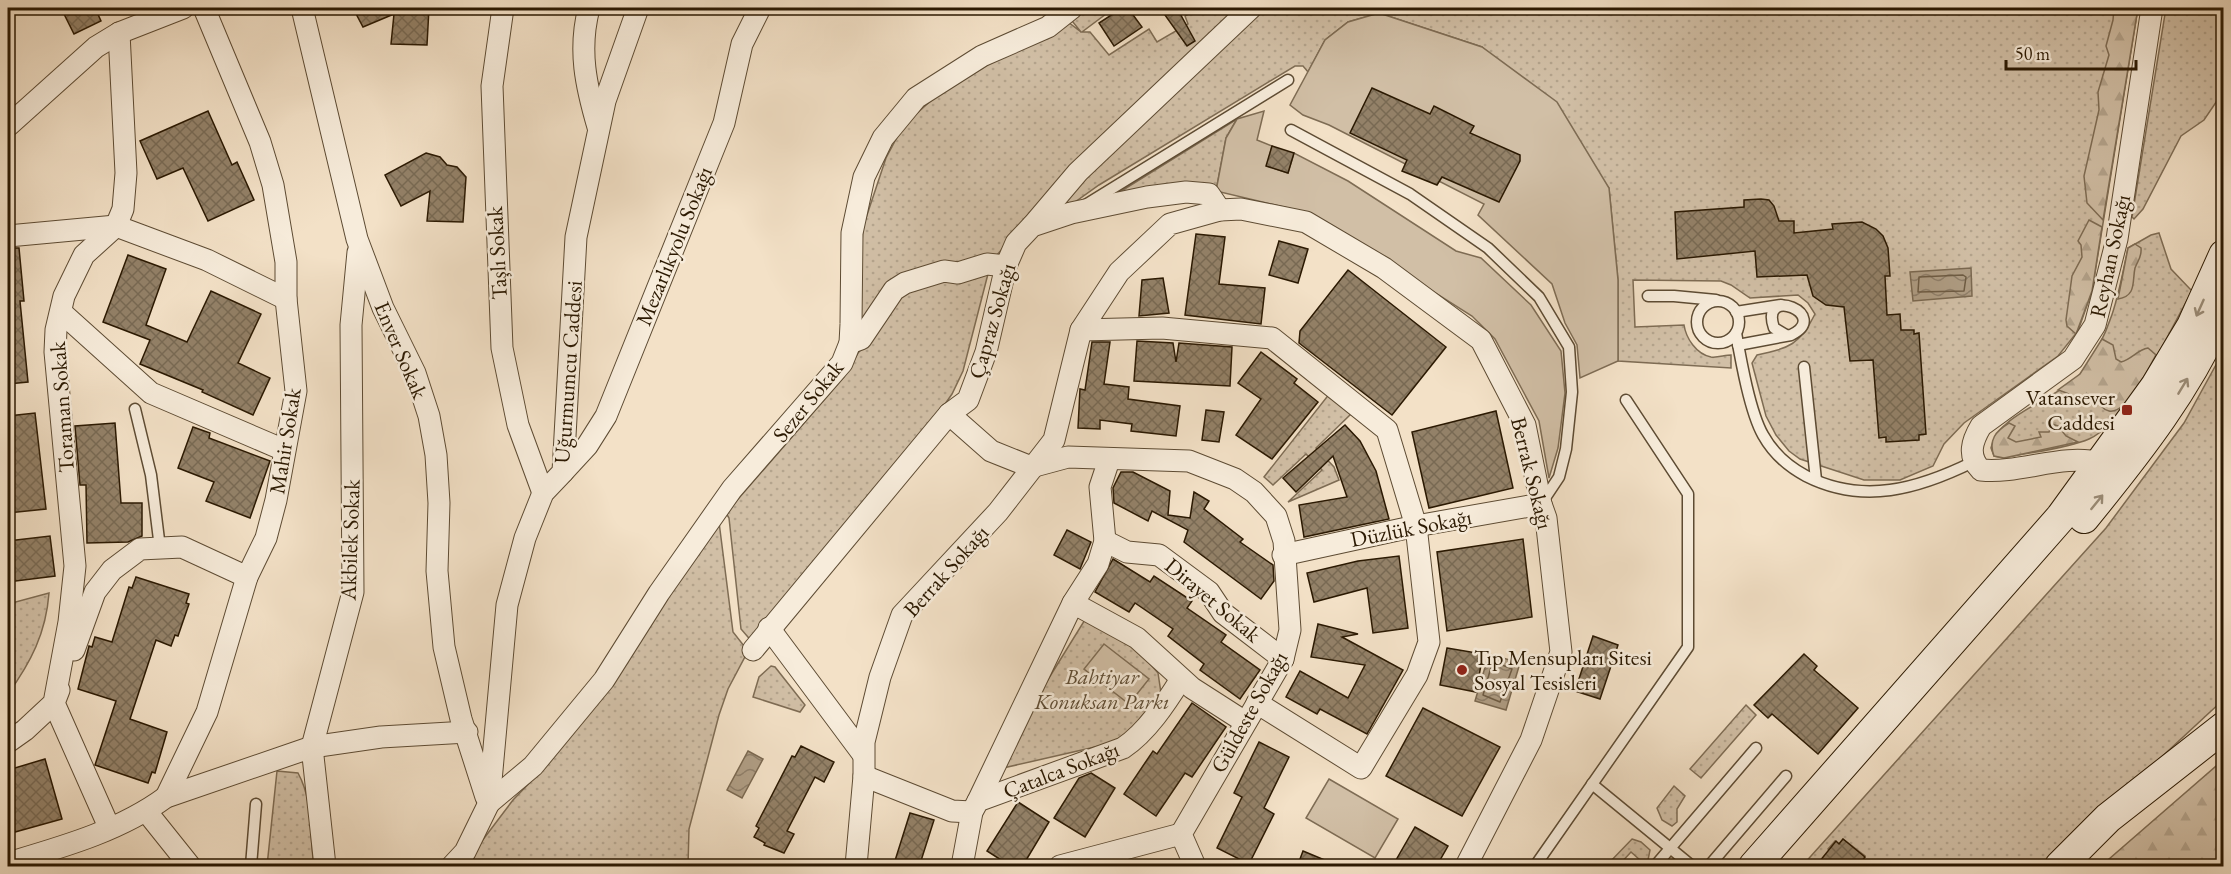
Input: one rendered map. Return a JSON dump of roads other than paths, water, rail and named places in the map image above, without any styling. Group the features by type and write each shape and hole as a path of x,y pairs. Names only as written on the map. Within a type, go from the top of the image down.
{"main road":[{"path":"1777,867 2075,529 2192,326 2223,255"},
{"path":"1754,867 2061,517 2110,469 2151,435 2182,387 2223,306"},
{"path":"2060,867 2108,818 2223,727"}],"street":[{"path":"8,126 85,55 118,33 183,8"},
{"name":"Mahir Sokak","path":"166,796 207,712 247,577 266,538 276,500 296,391 286,299 286,262 273,185 260,142 204,8"},
{"name":"Enver Sokak","path":"302,8 359,244 383,308 415,373 429,416 436,455 439,503 437,570 444,647 479,779 489,803"},
{"name":"Taşlı Sokak","path":"503,8 492,86 502,348 518,425 543,493"},
{"path":"589,8 583,31 582,52 585,82 599,129"},
{"name":"Uğurmumcu Caddesi","path":"489,803 507,605 525,538 543,493 563,472 576,237 605,101 638,8"},
{"name":"Mezarlıkyolu Sokağı","path":"563,472 587,446 606,416 724,123 742,44 760,8"},
{"name":"Sezer Sokak","path":"489,803 533,766 604,680 660,593 732,489 842,363 850,343 852,233 864,177 883,138 916,98 982,56 1048,27 1072,8"},
{"name":"Çapraz Sokağı","path":"753,650 768,628 949,414 968,400 978,379 1006,266 1016,243 1078,172 1251,8"},
{"name":"Reyhan Sokağı","path":"1973,462 1973,439 1981,426 2073,359 2095,325 2116,239 2152,8"},
{"path":"116,226 123,209 126,173 118,33"},
{"path":"1032,226 1071,213 1147,197 1186,192 1209,194 1220,210"},
{"name":"Berrak Sokağı","path":"856,867 864,776 862,753 880,677 902,615 998,512 1054,440 1082,330 1119,272 1170,224 1220,210 1241,209 1306,222 1384,268 1481,340 1525,425 1540,504 1546,518 1561,652 1531,740 1466,867"},
{"path":"8,236 116,226 207,260 286,299"},
{"name":"Toraman Sokak","path":"54,703 69,622 75,566 55,352 56,330 64,296 84,255 116,226"},
{"name":"Akbilek Sokak","path":"325,867 312,747 352,592 351,325 359,244"},
{"path":"850,343 861,339 894,290 906,283 944,271 958,273 987,264 1006,266"},
{"path":"61,312 151,393 285,450"},
{"path":"1082,330 1162,328 1272,338 1387,430 1416,526 1429,642 1417,675 1361,768 1257,703"},
{"path":"949,414 991,451 1031,467"},
{"name":"Güldeste Sokağı","path":"1031,467 1068,457 1188,461 1235,479 1254,492 1276,516 1284,541 1283,555 1290,630 1283,659 1181,834"},
{"path":"1973,462 1981,470 2003,472 2084,459 2110,469"},
{"path":"962,867 975,806 1073,603 1098,564 1105,541 1100,487 1109,460"},
{"name":"Düzlük Sokağı","path":"1283,555 1416,526 1540,504"},
{"name":"Dirayet Sokak","path":"1105,541 1127,552 1159,555 1209,592 1223,613 1283,659"},
{"path":"8,742 25,730 54,703 95,592 112,570 140,549 183,547 247,577"},
{"path":"1073,603 1137,638 1181,679 1245,722"},
{"path":"768,628 862,753"},
{"name":"Çatalca Sokağı","path":"975,806 1123,748 1133,741 1151,720 1181,679"},
{"path":"54,703 109,827"},
{"name":"Mahir Sokak","path":"8,862 72,844 146,811 166,796 312,747 381,736 466,732"},
{"path":"864,776 952,811 975,806"},
{"path":"452,867 465,852 489,803"},
{"path":"146,811 190,867"},
{"path":"1060,867 1181,834 1195,867"}],"lane":[{"path":"1071,213 1288,80"},
{"path":"1290,130 1418,199 1488,248 1539,297 1569,347 1572,392 1566,448 1559,477 1540,504"},
{"path":"1648,296 1692,297 1720,301 1732,306 1736,312 1738,345 1763,435 1789,467 1816,480 1851,492 1874,494 1905,489 1933,480 1973,462"},
{"path":"1720,301 1701,308 1696,320 1699,333 1703,338 1717,344 1736,333"},
{"path":"1781,305 1774,312 1772,323 1777,332 1786,335"},
{"path":"1736,312 1792,305 1802,316 1799,329 1786,335 1738,345"},
{"path":"1804,367 1816,480"},
{"path":"1535,867 1688,647 1688,494 1626,400"},
{"path":"135,409 151,475 160,548"},
{"path":"1655,867 1756,748"},
{"path":"1709,867 1786,776"},
{"path":"1592,784 1692,867"},
{"path":"251,867 256,804"}],"water":[{"path":"1971,268 1972,296 1913,301 1910,272"},
{"path":"1489,654 1520,663 1506,710 1475,701"},
{"path":"748,751 763,759 742,798 727,790"}],"place":[{"name":"Vatansever Caddesi","path":"2127,410"},
{"name":"Tıp Mensupları Sitesi Sosyal Tesisleri","path":"1462,670"}],"park label":[{"name":"Bahtiyar Konuksan Parkı","path":"1102,688"}]}
